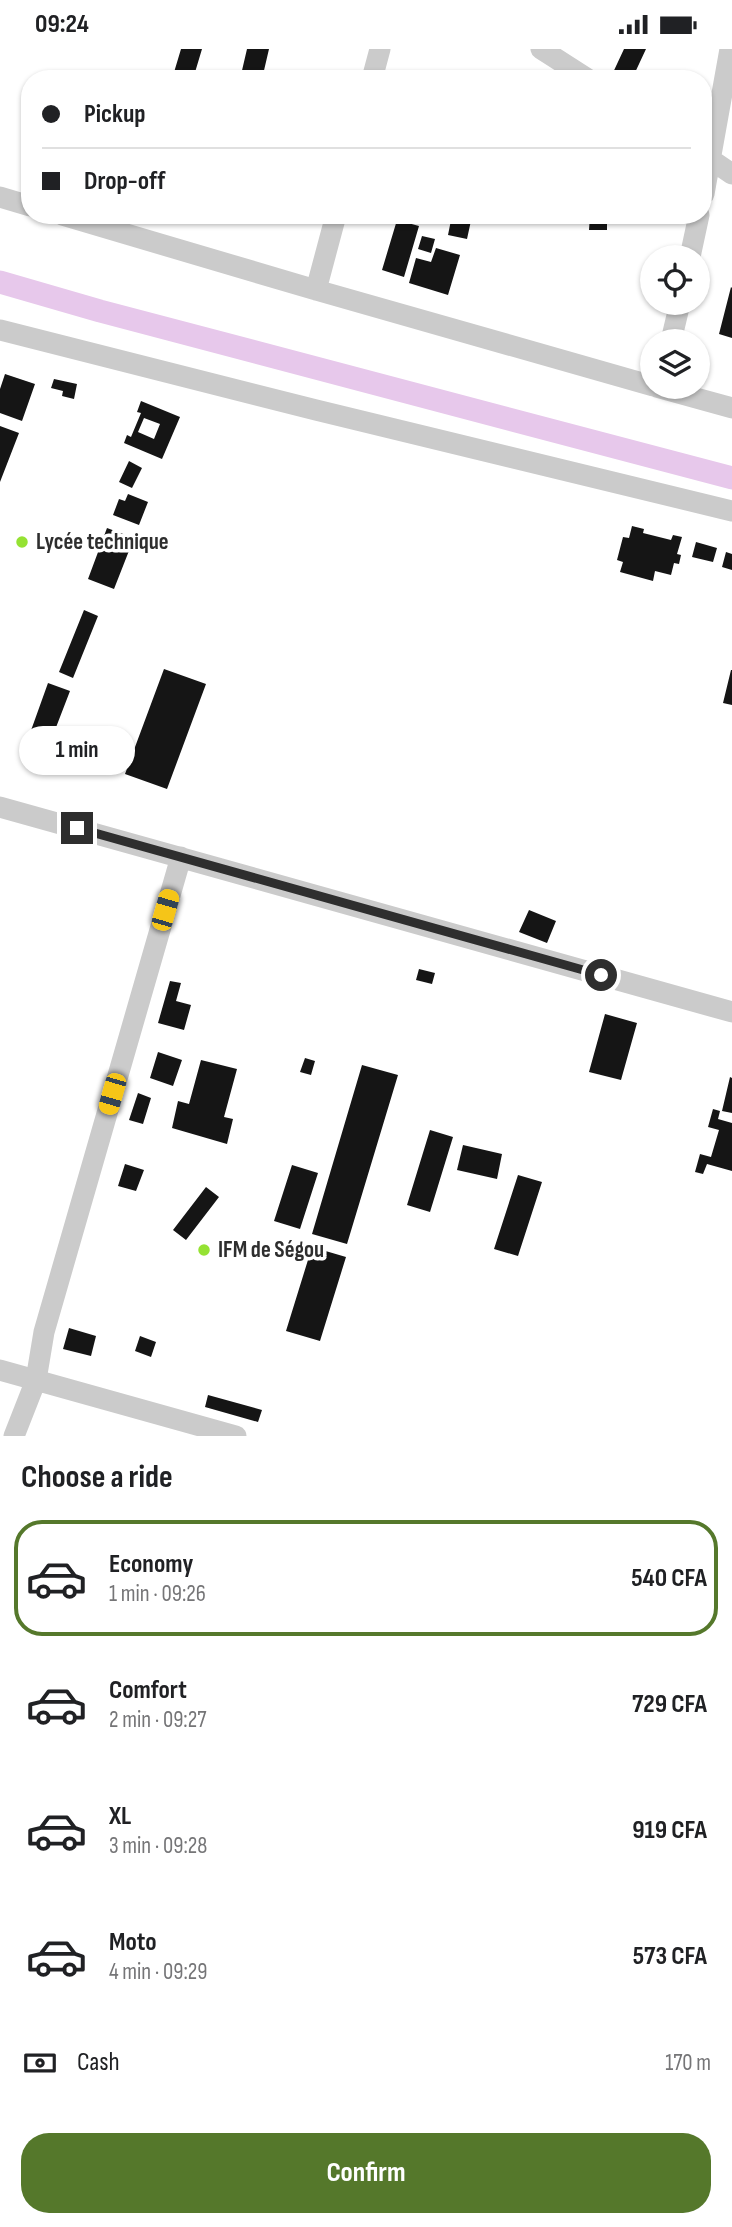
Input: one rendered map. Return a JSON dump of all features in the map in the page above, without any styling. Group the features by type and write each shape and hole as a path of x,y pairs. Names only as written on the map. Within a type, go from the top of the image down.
{"street":[{"path":"374,70 380,49"},
{"path":"712,134 730,49"},
{"path":"549,51 575,70"},
{"path":"712,161 732,174"},
{"path":"0,197 21,203"},
{"path":"92,224 316,291 640,382"},
{"path":"316,291 334,224"},
{"path":"693,245 697,224"},
{"path":"0,330 732,511"},
{"path":"700,399 732,408"},
{"path":"0,807 732,1012"},
{"path":"14,1436 36,1380 44,1332 181,857"},
{"path":"0,1370 236,1436"}],"building":[{"path":"181,49 202,49 196,70 175,70"},
{"path":"247,49 269,49 264,70 242,70"},
{"path":"624,49 646,49 636,70 614,70"},
{"path":"396,224 419,226 404,277 382,270"},
{"path":"450,224 470,224 467,239 448,235"},
{"path":"589,224 607,224 607,230 589,230"},
{"path":"422,236 435,239 431,253 418,249"},
{"path":"436,248 460,255 448,295 409,283 416,258 431,262"},
{"path":"732,288 732,338 719,334"},
{"path":"5,374 35,384 22,421 0,413 0,389"},
{"path":"54,379 77,384 74,399 62,396 63,391 51,388"},
{"path":"141,401 180,417 162,459 124,443 127,435 131,437 141,413 137,412","holes":["144,418 160,424 154,439 138,432"]},
{"path":"0,426 19,433 0,482"},
{"path":"129,461 142,468 132,488 119,482"},
{"path":"128,494 148,502 139,525 113,515 119,499 125,501"},
{"path":"632,526 644,529 643,533 671,540 673,535 682,537 677,554 681,555 679,564 674,563 671,575 655,571 653,581 620,572 623,562 617,560 623,537 629,538"},
{"path":"107,528 134,538 114,589 88,579"},
{"path":"696,542 717,548 713,562 692,557"},
{"path":"726,552 732,554 732,570 722,567"},
{"path":"84,610 98,616 73,678 59,672"},
{"path":"164,669 206,684 167,789 125,774"},
{"path":"732,670 732,705 723,703"},
{"path":"48,683 70,691 50,743 29,736"},
{"path":"529,910 556,921 547,943 519,932"},
{"path":"419,969 435,973 432,984 416,980"},
{"path":"170,981 181,983 176,1001 191,1005 184,1030 158,1023"},
{"path":"605,1014 637,1023 621,1080 589,1072"},
{"path":"158,1052 182,1060 173,1086 150,1078"},
{"path":"305,1058 315,1061 311,1075 300,1072"},
{"path":"201,1060 237,1069 224,1117 233,1119 227,1144 172,1128 178,1101 189,1104"},
{"path":"362,1065 398,1075 347,1244 312,1234"},
{"path":"730,1077 732,1078 732,1113 722,1111"},
{"path":"138,1093 151,1098 143,1124 129,1120"},
{"path":"713,1109 720,1111 718,1119 732,1123 732,1171 707,1164 703,1174 695,1172 700,1154 711,1157 719,1130 708,1127"},
{"path":"430,1130 453,1137 430,1212 407,1205"},
{"path":"463,1145 502,1154 497,1179 457,1170"},
{"path":"125,1164 144,1170 136,1191 118,1186"},
{"path":"292,1165 318,1173 300,1229 274,1221"},
{"path":"518,1175 542,1182 518,1256 494,1249"},
{"path":"206,1187 219,1197 186,1240 173,1230"},
{"path":"312,1247 346,1257 320,1341 286,1331"},
{"path":"69,1328 96,1336 91,1356 63,1349"},
{"path":"140,1336 156,1342 151,1357 135,1351"},
{"path":"208,1395 262,1410 258,1422 205,1407"}],"waterway":[{"path":"0,282 100,311 732,478"}],"place":[{"name":"Lycée technique","path":"22,542"},
{"name":"IFM de Ségou","path":"204,1250"}],"route":[{"path":"77,828 601,975"}]}
